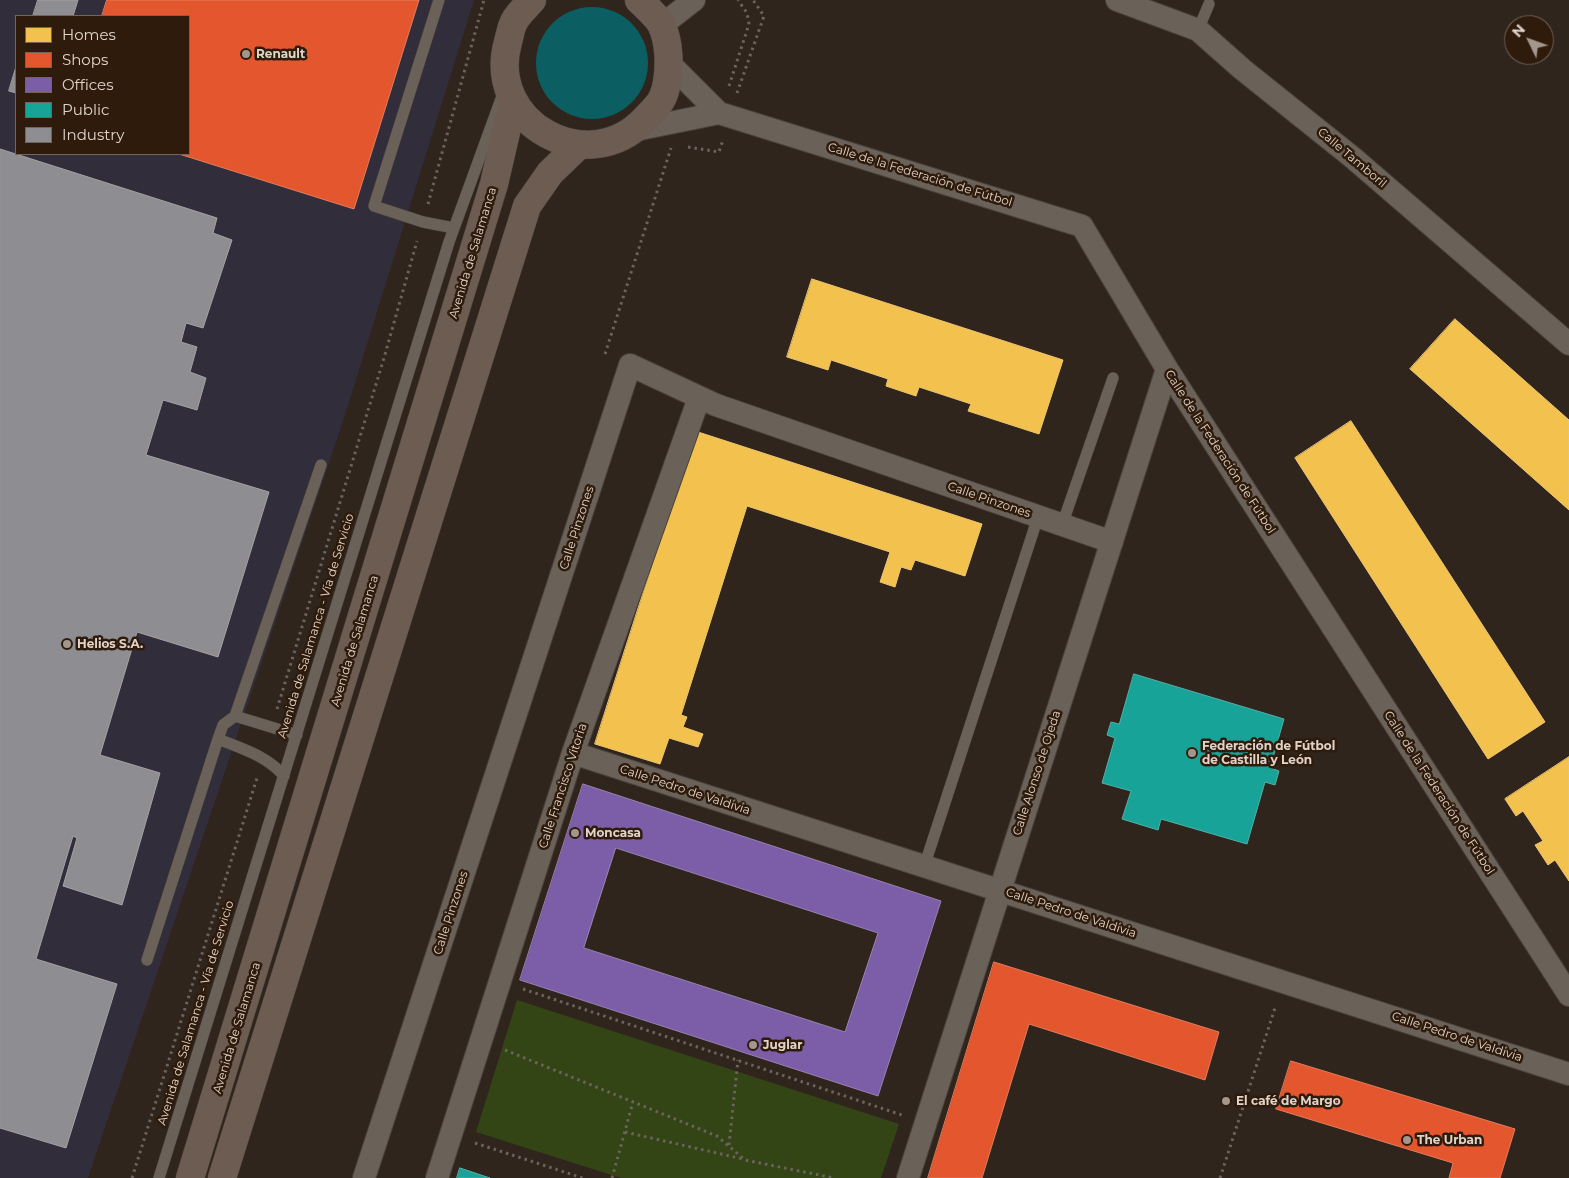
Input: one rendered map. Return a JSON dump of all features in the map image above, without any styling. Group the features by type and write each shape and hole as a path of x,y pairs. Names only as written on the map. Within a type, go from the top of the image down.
{"highway":[{"path":"532,0 514,20 504,59 510,94 527,121 546,135 579,145 604,144 635,130 665,99 670,64 662,25 639,0"},
{"name":"Avenida de Salamanca","path":"190,1178 491,193 510,94"},
{"path":"222,1178 527,206 550,173 579,145"}],"street":[{"path":"662,25 694,0"},
{"name":"Calle Tamboril","path":"1117,0 1198,30 1242,69 1352,157 1569,344"},
{"name":"Calle de la Federación de Fútbol","path":"670,64 720,113 1082,226 1167,369 1569,995"},
{"name":"Calle de la Federación de Fútbol","path":"635,130 720,113"},
{"name":"Calle Pinzones","path":"364,1178 630,365 699,398 1112,542"},
{"name":"Calle Alonso de Ojeda","path":"908,1178 1167,369"},
{"name":"Calle Francisco Vitoria","path":"437,1178 502,981 573,753 699,398"},
{"name":"Calle Pedro de Valdivia","path":"573,753 1569,1074"}],"lane":[{"path":"439,0 374,206 423,222 454,228"},
{"path":"1198,30 1208,4"},
{"name":"Avenida de Salamanca - Vía de Servicio","path":"159,1178 454,228 510,94"},
{"path":"1062,525 1113,378"},
{"path":"147,960 218,739 223,725 235,716 321,465"},
{"path":"924,867 1038,516"},
{"path":"235,716 297,734"},
{"path":"218,739 263,757 273,763 284,776"}],"path":[{"path":"271,728 384,358 484,0"},
{"path":"728,89 749,24 747,13 738,0"},
{"path":"132,1178 263,757"},
{"path":"502,981 927,1123"},
{"path":"1220,1178 1284,981"},
{"path":"483,1040 717,1136 744,1160"},
{"path":"728,1146 738,1060"},
{"path":"612,1178 633,1102"},
{"path":"625,1132 744,1160 834,1178"},
{"path":"451,1133 583,1178"}],"shaded area":[{"path":"0,0 474,0 343,421 88,1178 0,1178"}],"green space":[{"path":"517,1000 899,1124 881,1178 621,1178 476,1132"}],"water":[{"path":"592,7 613,11 632,23 644,42 648,63 644,84 632,103 613,115 592,119 571,115 552,103 540,84 536,63 540,42 552,23 571,11"}],"building: Homes":[{"path":"812,279 1063,360 1039,434 968,411 971,404 919,387 916,396 886,386 888,379 831,360 828,370 787,357"},
{"path":"1455,319 1569,420 1569,510 1410,369"},
{"path":"1351,421 1545,722 1488,759 1295,458"},
{"path":"695,431 982,524 965,576 915,560 911,570 901,567 895,587 880,582 890,552 747,506 681,715 687,717 683,727 703,734 698,747 669,738 660,764 595,744"},
{"path":"1569,757 1569,881 1555,860 1548,865 1535,845 1543,841 1523,811 1516,816 1505,799"}],"building: Shops":[{"path":"107,0 419,0 354,209 182,155 190,155 190,15 102,15"},
{"path":"994,962 1219,1032 1205,1080 1029,1024 982,1178 928,1178"},
{"path":"1291,1061 1515,1129 1500,1178 1449,1178 1453,1163 1276,1109"}],"building: Offices":[{"path":"583,784 941,901 878,1096 520,980","holes":["616,848 878,933 845,1032 584,948"]}],"building: Public":[{"name":"Federación de Fútbol de Castilla y León","path":"1134,674 1284,719 1270,768 1279,771 1275,785 1265,782 1247,844 1161,819 1158,830 1122,819 1131,791 1102,783 1115,738 1107,735 1111,722 1119,724"},
{"path":"460,1168 490,1178 457,1178"}],"building: Industry":[{"path":"38,0 78,0 73,15 33,15"},
{"path":"15,70 15,93 9,91"},
{"name":"Helios S.A.","path":"0,149 217,218 213,233 232,240 203,328 186,323 181,342 197,347 190,372 206,378 197,410 163,400 146,455 269,492 218,657 137,632 100,755 160,773 122,905 63,886 77,838 73,836 36,959 117,984 66,1148 0,1128"}],"place":[{"name":"Renault","path":"246,54"},
{"name":"Helios S.A.","path":"67,644"},
{"name":"Federación de Fútbol de Castilla y León","path":"1192,753"},
{"name":"Moncasa","path":"575,833"},
{"name":"Juglar","path":"753,1045"},
{"name":"El café de Margo","path":"1226,1101"},
{"name":"The Urban","path":"1407,1140"}]}
